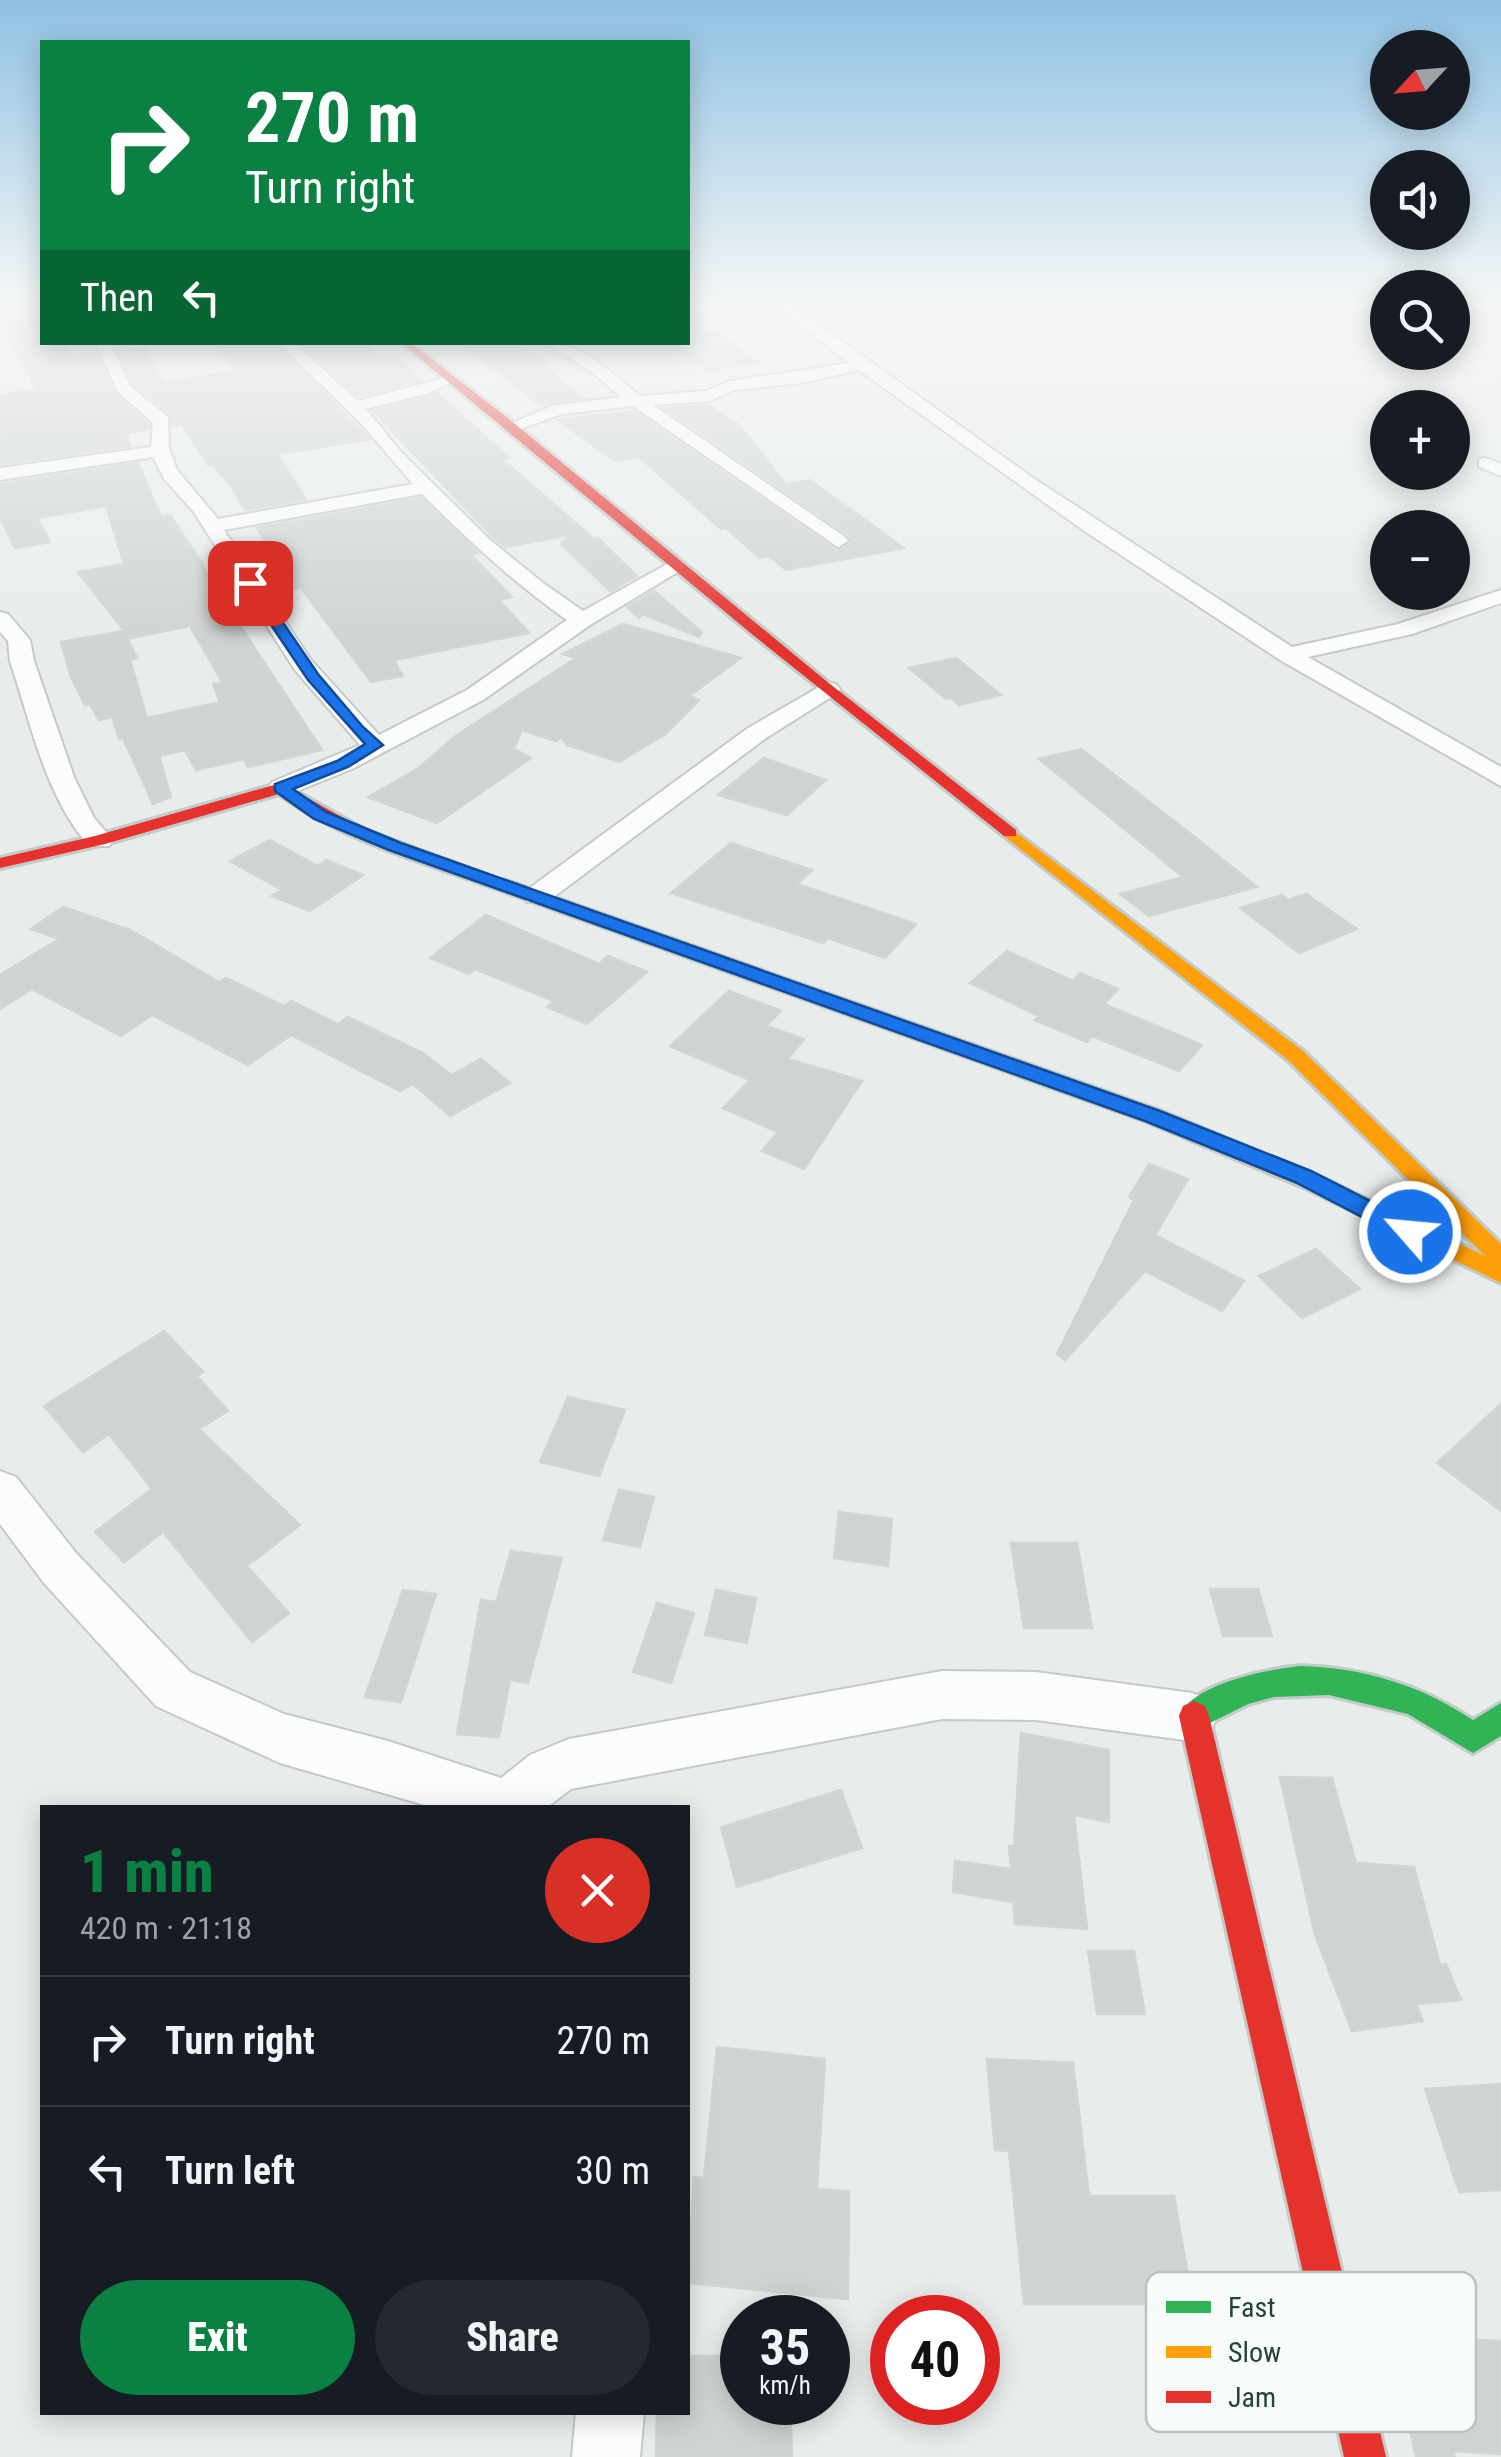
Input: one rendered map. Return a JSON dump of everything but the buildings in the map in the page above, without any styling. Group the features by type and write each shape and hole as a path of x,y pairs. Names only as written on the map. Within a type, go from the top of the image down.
{"street":[{"path":"151,415 162,421 158,452 176,486 200,508 313,677 357,730 376,745"},
{"path":"361,415 395,456 482,543 535,588 582,620"},
{"path":"494,415 828,689 1296,1056 1501,1258"},
{"path":"512,428 546,415"},
{"path":"656,415 838,541"},
{"path":"934,415 1288,655 1501,778"},
{"path":"0,474 158,452"},
{"path":"212,526 430,487"},
{"path":"0,863 99,840 281,788 343,764 475,695 582,620 676,566"},
{"path":"1288,655 1404,630 1501,596"},
{"path":"0,620 19,640 22,661 61,777 81,820 99,840"},
{"path":"537,896 757,733 828,689"},
{"path":"281,788 302,805 350,830 1153,1116 1303,1177 1437,1246 1501,1274"},
{"path":"0,1490 60,1568 173,1689 280,1738 508,1805"},
{"path":"512,1805 548,1773 569,1764 942,1695 1036,1696 1192,1717 1224,1695 1279,1679 1359,1684 1417,1703 1492,1741"},
{"path":"1192,1717 1322,2272"},
{"path":"606,2457 610,2415"},
{"path":"1359,2432 1365,2457"}],"traffic: fast":[{"path":"504,885 1153,1116 1316,1184"},
{"path":"1194,1716 1247,1690 1301,1680 1358,1685 1386,1692 1421,1705 1473,1738 1501,1718"}],"traffic: slow":[{"path":"1010,833 1296,1056 1501,1258"},
{"path":"1316,1184 1501,1274"}],"traffic: jam":[{"path":"496,415 758,632 1010,833"},
{"path":"0,863 99,840 281,788 360,834 504,885"},
{"path":"1194,1716 1322,2272"},
{"path":"1359,2432 1365,2457"}],"route":[{"path":"250,583 313,677 357,730 376,745 343,764 281,788 302,805 350,830 395,847 1153,1116 1303,1177 1410,1232"}]}
